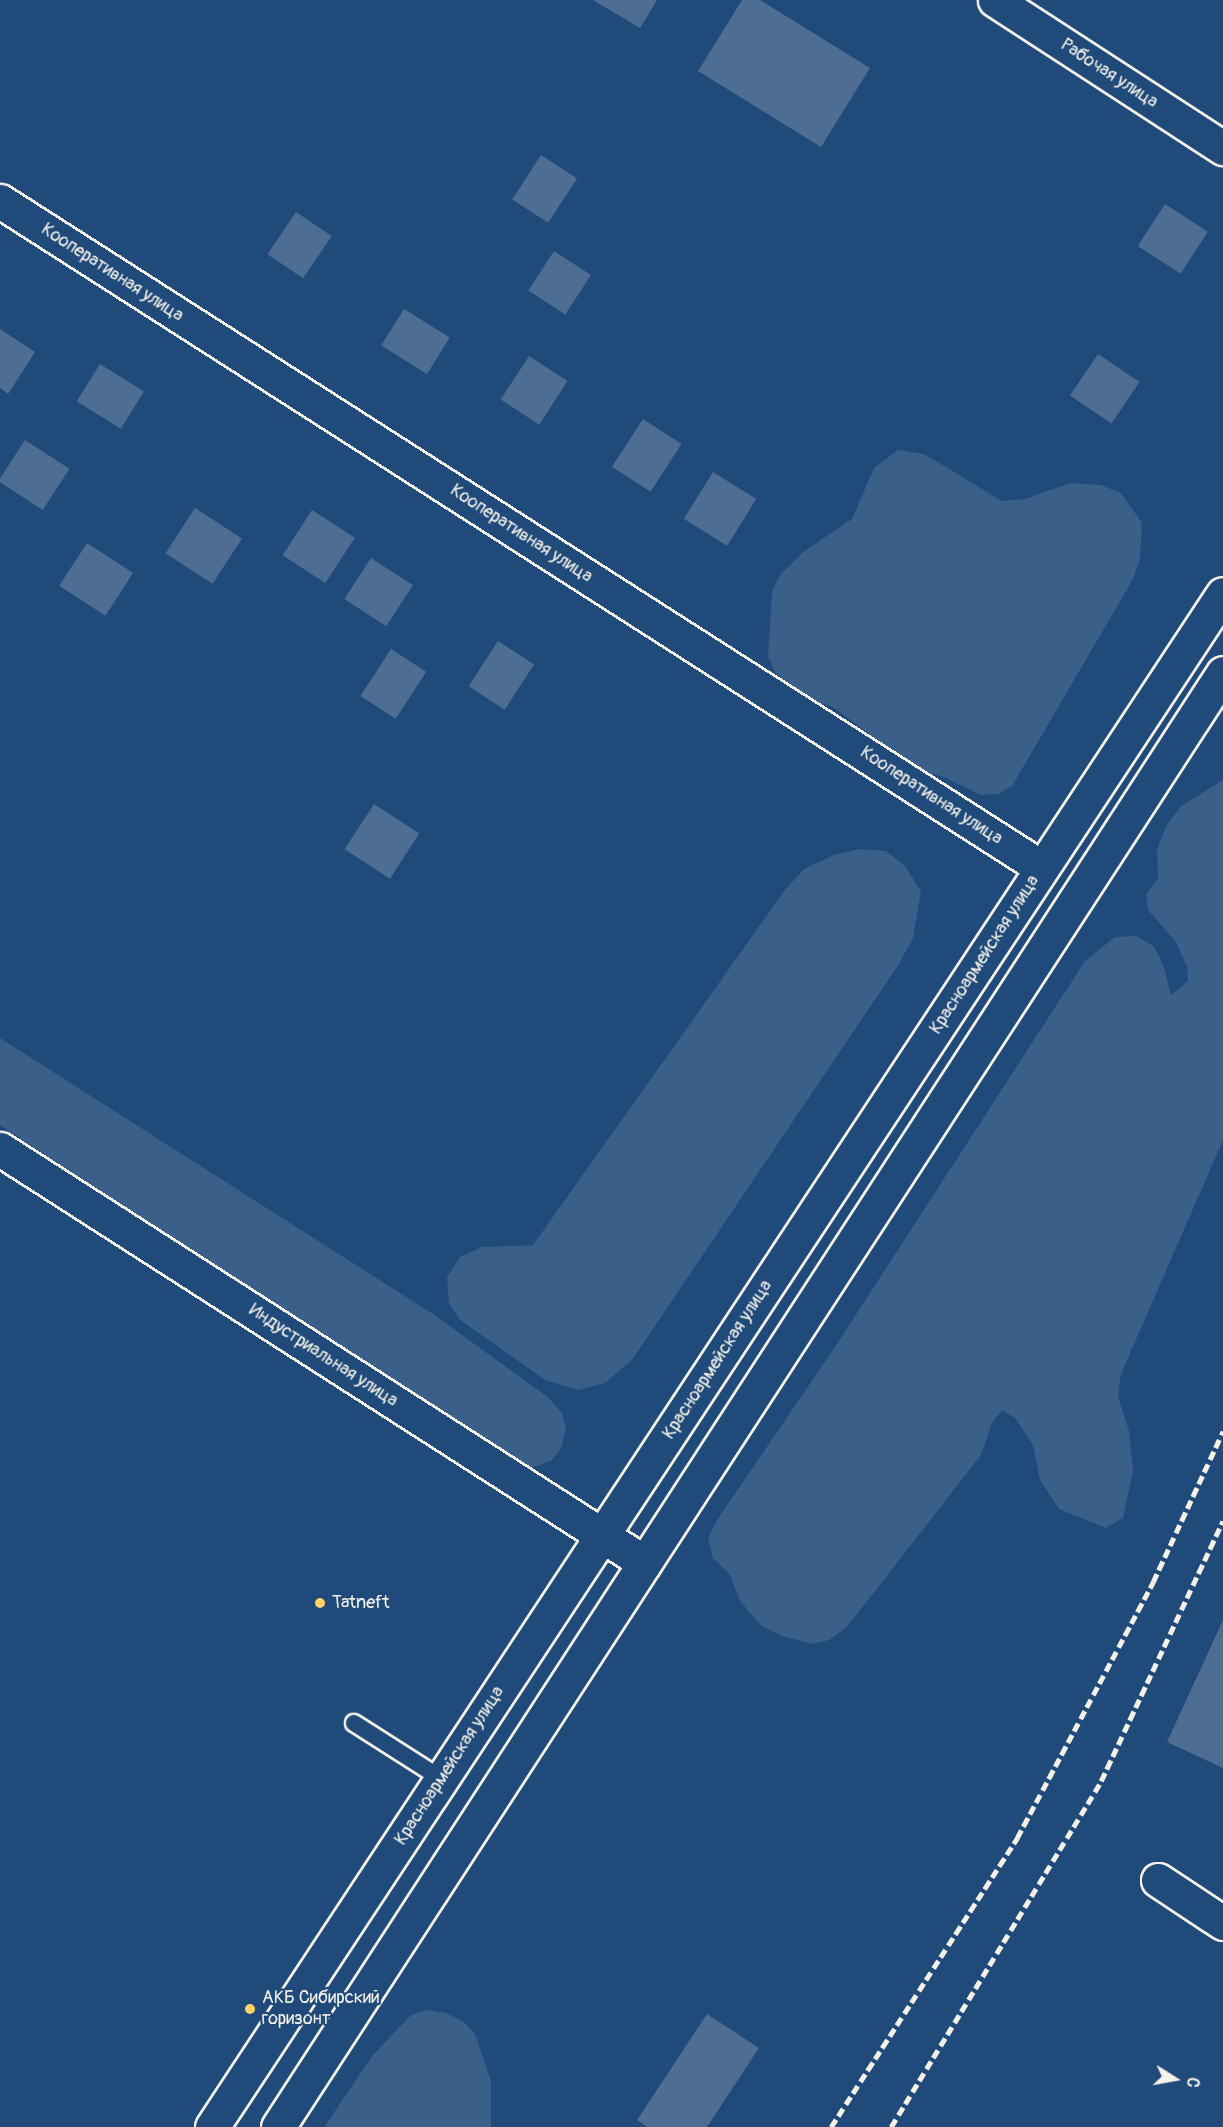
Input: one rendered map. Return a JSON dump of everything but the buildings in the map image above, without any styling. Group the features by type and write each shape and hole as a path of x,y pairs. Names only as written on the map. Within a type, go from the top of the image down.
{"main road":[{"name":"Рабочая улица","path":"995,0 1223,148"},
{"name":"Кооперативная улица","path":"0,201 1042,868"},
{"name":"Красноармейская улица","path":"213,2127 1223,594"},
{"path":"278,2127 1223,673"},
{"name":"Индустриальная улица","path":"0,1149 645,1563"},
{"path":"1158,1880 1223,1923"}],"lane":[{"path":"354,1724 442,1779"}],"shaded area":[{"path":"898,450 924,454 1002,501 1025,499 1070,483 1101,485 1121,493 1142,523 1140,560 1132,581 1012,786 998,794 981,795 944,777 917,770 833,707 811,700 791,686 775,672 768,656 772,591 780,575 802,553 852,519 874,468"},
{"path":"1223,780 1223,1140 1121,1374 1118,1396 1129,1431 1133,1471 1123,1518 1106,1528 1059,1509 1040,1480 1033,1445 1015,1418 1002,1410 992,1423 981,1455 847,1627 829,1640 812,1644 782,1636 762,1626 739,1599 730,1575 713,1558 708,1538 717,1520 835,1347 1085,961 1115,937 1136,936 1154,946 1164,967 1171,995 1188,981 1187,967 1176,942 1148,910 1146,894 1158,879 1157,850 1166,826 1181,806"},
{"path":"860,849 886,851 905,866 921,891 913,938 899,964 632,1360 605,1383 578,1390 545,1380 459,1319 449,1303 447,1277 460,1257 482,1247 533,1245 785,890 804,869 834,855"},
{"path":"0,1038 433,1314 549,1398 562,1413 566,1429 561,1449 551,1461 531,1468 512,1461 0,1125"},
{"path":"427,2010 446,2013 463,2021 475,2034 491,2081 491,2127 324,2127 373,2055 411,2015"}],"railway":[{"path":"831,2127 1017,1838 1153,1582 1223,1431"},
{"path":"891,2127 1101,1781 1223,1521"}],"place":[{"name":"Tatneft","path":"320,1603"},
{"name":"АКБ Сибирский горизонт","path":"250,2009"}]}
